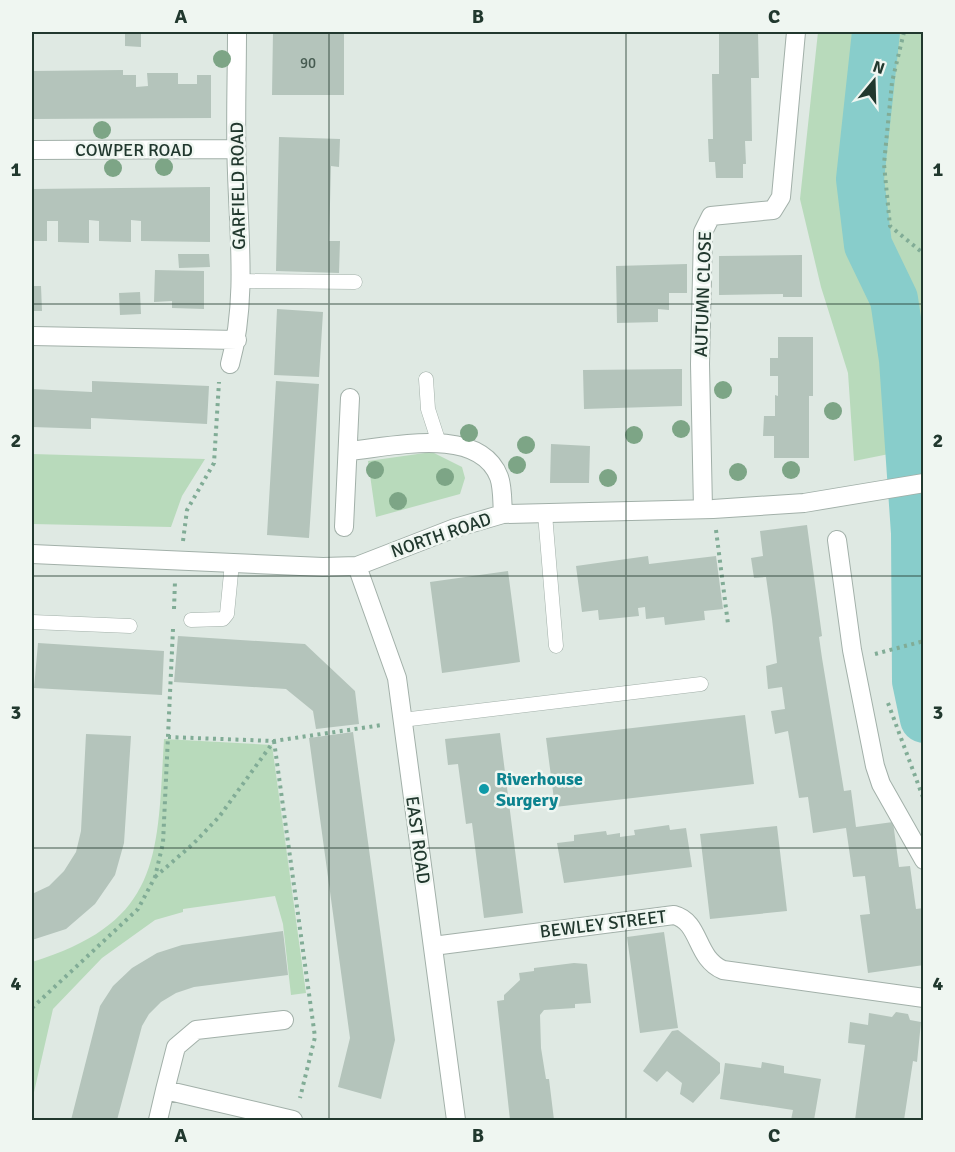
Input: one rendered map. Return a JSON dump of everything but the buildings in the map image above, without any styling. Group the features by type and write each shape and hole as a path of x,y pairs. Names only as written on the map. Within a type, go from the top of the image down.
{"street":[{"name":"GARFIELD ROAD","path":"226,368 237,340 240,281 236,149 237,32"},
{"name":"AUTUMN CLOSE","path":"703,509 700,363 703,232 711,216 773,210 781,196 796,32"},
{"name":"COWPER ROAD","path":"32,150 236,149"},
{"path":"32,336 237,340"},
{"path":"344,527 350,398"},
{"path":"349,451 439,442 453,443 482,455 489,462 499,479 503,514"},
{"name":"NORTH ROAD","path":"32,554 357,566 436,535 503,514 804,504 924,483"},
{"path":"837,540 852,650 875,766 881,784 924,860"},
{"name":"EAST ROAD","path":"357,566 397,678 456,1120"},
{"name":"BEWLEY STREET","path":"433,946 674,915 683,917 690,924 706,959 723,970 924,998"},
{"path":"158,1120 176,1047 196,1030 284,1020"},
{"path":"165,1090 296,1113"}],"lane":[{"path":"240,281 355,282"},
{"path":"426,379 428,409 439,442"},
{"path":"544,514 556,646"},
{"path":"191,620 213,622 223,620 227,614 232,563"},
{"path":"32,622 130,626"},
{"path":"402,720 701,684"}],"path":[{"path":"904,32 892,82 884,164 890,226 924,254"},
{"path":"183,540 187,510 214,464 217,392 226,368"},
{"path":"715,527 728,624"},
{"path":"174,611 175,577"},
{"path":"32,1008 138,909 154,877 163,843 173,623"},
{"path":"875,665 871,654 924,641"},
{"path":"886,698 924,801"},
{"path":"168,737 274,741 382,725"},
{"path":"154,877 193,844 219,817 274,741"},
{"path":"274,741 315,1037 296,1113"}],"green space":[{"path":"818,32 923,32 924,679 916,681 915,533 909,450 854,461 848,373 821,287 800,199"},
{"path":"432,452 462,467 465,478 460,494 376,517 368,461"},
{"path":"32,454 205,459 182,496 171,527 32,524"},
{"path":"164,739 272,745 306,993 291,995 283,924 275,896 183,909 183,912 155,920 102,958 53,1009 32,1101 32,962 75,946 106,927 129,905 144,880 153,851 159,818"}],"waterway":[{"path":"876,32 860,179 868,245 894,299 903,360 915,533 916,681 924,719"}],"place":[{"name":"Riverhouse Surgery","path":"484,789"}]}
